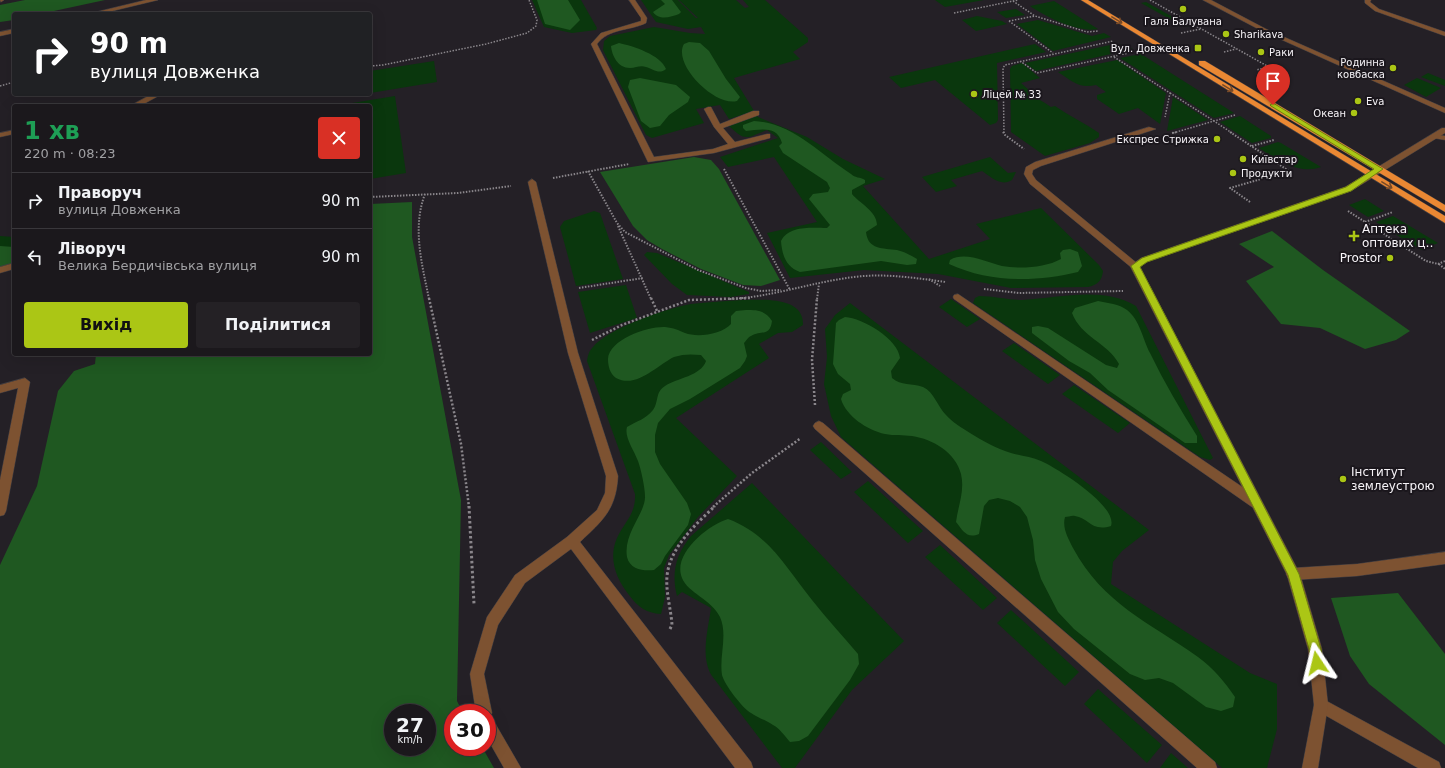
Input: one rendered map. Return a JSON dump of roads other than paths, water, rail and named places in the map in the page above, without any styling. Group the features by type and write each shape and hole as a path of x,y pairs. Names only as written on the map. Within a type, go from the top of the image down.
{"highway":[{"path":"1084,0 1375,172 1445,209"},
{"path":"1097,0 1375,172 1445,220"}],"street":[{"path":"100,12 154,0"},
{"path":"632,0 644,18 644,22 607,32 598,36 594,44 650,160 714,151 767,136"},
{"path":"1206,0 1264,30 1445,111"},
{"path":"1368,0 1367,2 1377,10 1445,34"},
{"path":"0,34 12,31"},
{"path":"138,104 154,96"},
{"path":"708,109 718,127 734,146"},
{"path":"718,127 756,112"},
{"path":"1152,129 1042,162 1029,169 1028,174 1033,182 1135,266 1293,574 1315,649 1321,705 1310,768"},
{"path":"1135,266 1144,260 1348,189 1445,130"},
{"path":"0,135 12,132"},
{"path":"1436,136 1445,138"},
{"path":"482,704 477,674 492,622 520,579 572,541 601,514 612,493 612,476 573,353 532,182"},
{"path":"0,270 12,267"},
{"path":"958,297 1256,503"},
{"path":"0,389 25,382 0,510"},
{"path":"819,426 1210,768"},
{"path":"572,541 657,655 745,768"},
{"path":"1293,574 1356,570 1445,558"},
{"path":"1321,705 1434,768"},
{"path":"496,739 513,768"}],"place":[{"name":"Галя Балувана","path":"1183,9"},
{"name":"Sharikava","path":"1226,34"},
{"name":"Вул. Довженка","path":"1198,48"},
{"name":"Раки","path":"1261,52"},
{"name":"Родинна ковбаска","path":"1393,68"},
{"name":"Ліцей № 33","path":"974,94"},
{"name":"Eva","path":"1358,101"},
{"name":"Океан","path":"1354,113"},
{"name":"Експрес Стрижка","path":"1217,139"},
{"name":"Київстар","path":"1243,159"},
{"name":"Продукти","path":"1233,173"},
{"name":"Аптека оптових ц‥","path":"1354,236"},
{"name":"Prostor","path":"1390,258"},
{"name":"Інститут землеустрою","path":"1343,479"}]}
